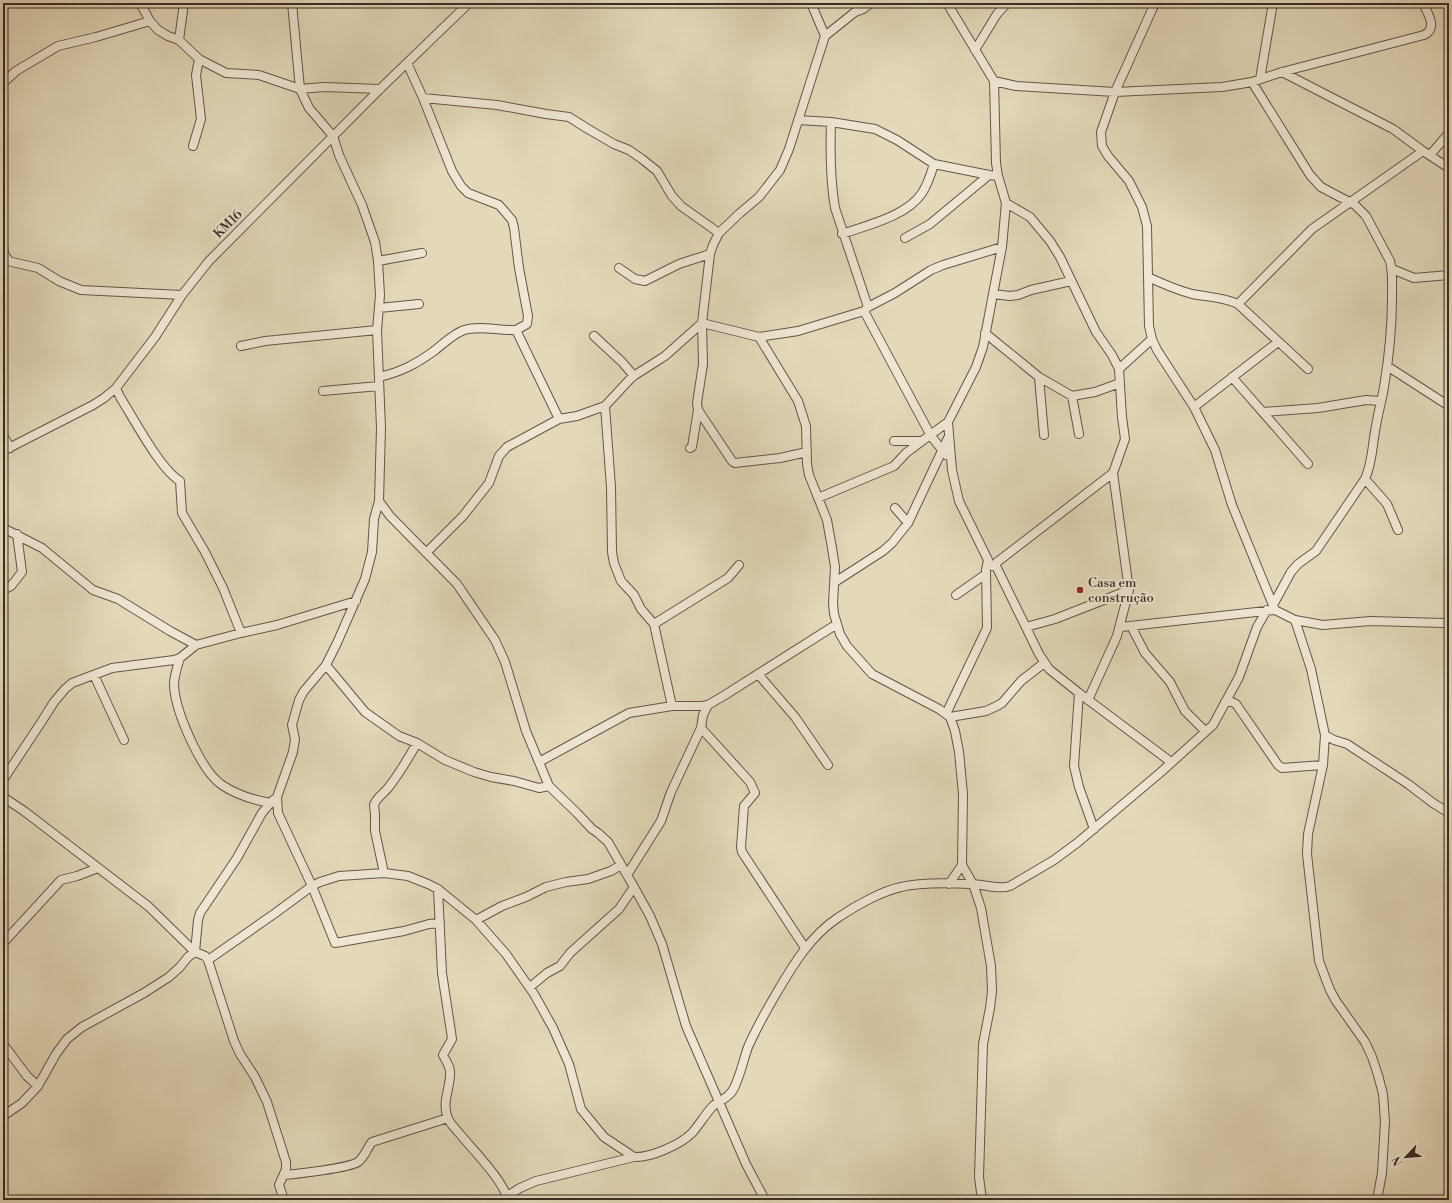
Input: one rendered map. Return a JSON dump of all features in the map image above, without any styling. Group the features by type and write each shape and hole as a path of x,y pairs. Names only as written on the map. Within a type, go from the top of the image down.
{"street":[{"path":"140,3 150,21 158,30 179,40 199,59 226,73 259,75 300,89 380,89"},
{"path":"179,40 184,3"},
{"path":"3,1116 22,1103 38,1086 62,1044 74,1033 169,977 188,957 195,952 200,913 237,858 256,822 267,806 274,800 293,752 295,739 292,725 299,700 326,665 366,579 370,558 374,518 379,501 381,428 377,330 380,295 378,261 375,242 362,205 339,155 333,136 309,108 300,89 292,3"},
{"name":"KM16","path":"6,450 104,398 116,388 156,337 182,295 208,261 380,89 469,3"},
{"path":"811,3 825,36"},
{"path":"690,448 692,447 698,410 697,402 703,364 702,323 710,254 719,233 760,197 785,162 825,36 855,12 863,10 871,3"},
{"path":"818,498 894,466 906,453 948,422 976,367 983,348 1002,247 1006,203 993,176 996,163 994,81 947,3"},
{"path":"975,50 997,14 1007,3"},
{"path":"1155,3 1115,92 1101,132 1102,146 1108,156 1129,181 1142,207 1147,226 1149,326 1152,339 1157,350 1194,407 1215,450 1232,506 1272,608"},
{"path":"1260,79 1273,3"},
{"path":"994,81 1016,86 1115,92 1222,87 1252,82 1282,72 1424,35 1431,31 1432,26 1423,3"},
{"path":"3,83 16,71 58,46 96,37 150,21"},
{"path":"193,146 201,119 196,75 199,59"},
{"path":"379,377 408,368 449,339 465,330 516,330 527,324 528,316 512,220 499,205 468,193 461,186 452,171 423,98 407,63"},
{"path":"1282,72 1393,129 1449,168"},
{"path":"438,889 442,973 452,1032 452,1039 444,1055 450,1072 446,1107 448,1118 482,1160 508,1198 520,1188 536,1181 634,1157 641,1158 652,1155 683,1140 690,1135 712,1107 729,1096 734,1088 749,1046 763,1016 790,969 819,932 839,917 878,896 902,886 973,884 1005,888 1017,883 1054,860 1094,829 1213,725 1239,677 1257,628 1272,608 1291,572 1298,564 1316,551 1365,479 1372,461 1376,426 1387,366 1392,316 1392,269 1390,261 1369,222 1359,209 1350,202 1326,191 1313,179 1252,82"},
{"path":"423,98 497,105 546,114 570,116 588,129 614,144 629,150 642,159 657,171 672,196 681,206 719,233"},
{"path":"798,120 830,122 875,129 897,140 934,164 993,176"},
{"path":"830,122 830,166 835,208 866,309 930,436 952,461"},
{"path":"1238,304 1312,229 1350,202 1426,153 1449,133"},
{"path":"842,234 872,224 909,207 925,190 934,164"},
{"path":"905,238 930,224 993,176"},
{"path":"3,199 3,224"},
{"path":"1006,203 1030,217 1053,246 1060,257 1096,332 1112,355 1119,369 1125,440 1113,472 1129,590 1121,618 1121,627 1088,700"},
{"path":"3,245 6,260 38,268 59,281 81,290 182,295"},
{"path":"702,323 759,337 798,331 866,309 943,264 1002,247"},
{"path":"378,261 422,253"},
{"path":"619,268 636,280 645,282 679,264 710,254"},
{"path":"1392,269 1414,278 1449,275"},
{"path":"1148,277 1174,289 1194,294 1228,299 1238,304 1308,369"},
{"path":"993,294 1010,296 1018,295 1031,290 1071,281"},
{"path":"379,308 419,304"},
{"path":"426,553 463,516 489,483 502,452 507,447 559,419 577,416 605,406 634,376 665,356 702,323"},
{"path":"242,346 265,341 377,330"},
{"path":"516,330 559,419"},
{"path":"985,333 1039,377 1072,396 1094,392 1120,383"},
{"path":"594,336 622,362 634,376"},
{"path":"759,337 798,401 806,426 807,464 809,475 827,520 835,567 835,582 832,594 833,603 837,624 847,646 872,674 948,716 986,711 997,706 1027,676 1044,663"},
{"path":"1119,369 1152,339"},
{"path":"1194,407 1278,342"},
{"path":"1387,366 1449,406"},
{"path":"1039,377 1044,435"},
{"path":"1232,377 1308,464"},
{"path":"323,391 380,386"},
{"path":"116,388 120,397 158,456 174,477 180,481 182,513 205,552 223,588 241,632"},
{"path":"1072,396 1079,434"},
{"path":"1263,412 1318,408 1363,401 1381,401"},
{"path":"605,406 611,487 612,552 614,562 621,581 634,595 641,609 654,624 672,706"},
{"path":"698,410 732,461 780,458 807,452"},
{"path":"948,422 952,470 959,501 988,560 986,572 987,628 948,716 959,752 963,794 962,865 973,884 981,908 991,966 992,991 983,1044 979,1177 982,1200"},
{"path":"3,435 6,450"},
{"path":"835,582 892,544 908,523 949,438"},
{"path":"894,441 922,441"},
{"path":"956,595 1113,472"},
{"path":"1365,479 1387,504 1398,530"},
{"path":"379,501 390,516 457,584 495,640 505,662 526,731 549,786 577,812 592,829 608,842 627,874 650,916 662,944 686,1026 718,1102 751,1174 765,1200"},
{"path":"895,508 908,523"},
{"path":"374,518 390,516"},
{"path":"3,528 42,548 93,590 118,599 183,639 196,645"},
{"path":"3,590 11,586 22,572 17,534"},
{"path":"995,564 1044,663 1056,675 1079,693 1171,762"},
{"path":"654,624 728,578 739,565"},
{"path":"1026,627 1055,619 1129,590"},
{"path":"3,780 58,696 72,683 112,668 180,658 196,645 241,632 277,625 356,601"},
{"path":"1121,627 1272,608 1295,620 1323,625 1371,621 1443,623"},
{"path":"1295,620 1311,669 1325,735 1323,765 1308,834 1307,854 1319,960 1330,990 1336,1001 1364,1042 1372,1057 1383,1094 1385,1121 1382,1173 1377,1200"},
{"path":"539,762 629,713 672,706 691,707 708,705 837,624"},
{"path":"1131,626 1145,653 1170,682 1186,710 1205,731"},
{"path":"183,639 188,651"},
{"path":"180,658 174,677 174,686 179,710 196,752 215,780 222,785 247,798 274,800"},
{"path":"326,665 365,712 399,736 417,743 441,758 474,772 539,788 549,786"},
{"path":"758,674 796,717 828,765"},
{"path":"94,675 124,740"},
{"path":"1079,693 1074,766 1079,787 1094,829"},
{"path":"1226,702 1236,704 1278,765 1282,768 1286,769 1323,765"},
{"path":"627,874 661,821 671,792 701,728 703,715 708,705"},
{"path":"701,728 750,782 755,793 744,806 742,852 805,948"},
{"path":"1325,735 1334,740 1347,744 1449,813"},
{"path":"384,873 375,831 374,805 378,798 388,789 417,743"},
{"path":"3,797 24,811 148,906 195,952 205,956 208,960 234,1041 246,1064 255,1077 267,1102 286,1162 286,1169 279,1185 284,1200"},
{"path":"274,800 278,813 312,886 335,943 440,923"},
{"path":"85,872 89,862"},
{"path":"476,920 502,906 526,897 546,887 588,879 611,871 621,865"},
{"path":"949,884 962,865"},
{"path":"3,943 61,880 98,868"},
{"path":"208,960 312,886 339,876 384,873 408,876 438,889 476,920 497,942 530,987 544,1010 569,1064 581,1109 604,1137 634,1157"},
{"path":"530,987 547,973 560,966 570,953 619,909 634,887"},
{"path":"3,1044 26,1076 38,1086"},
{"path":"284,1175 304,1173 352,1164 361,1159 372,1142 448,1118"}],"place":[{"name":"Casa em construção","path":"1080,590"}]}
